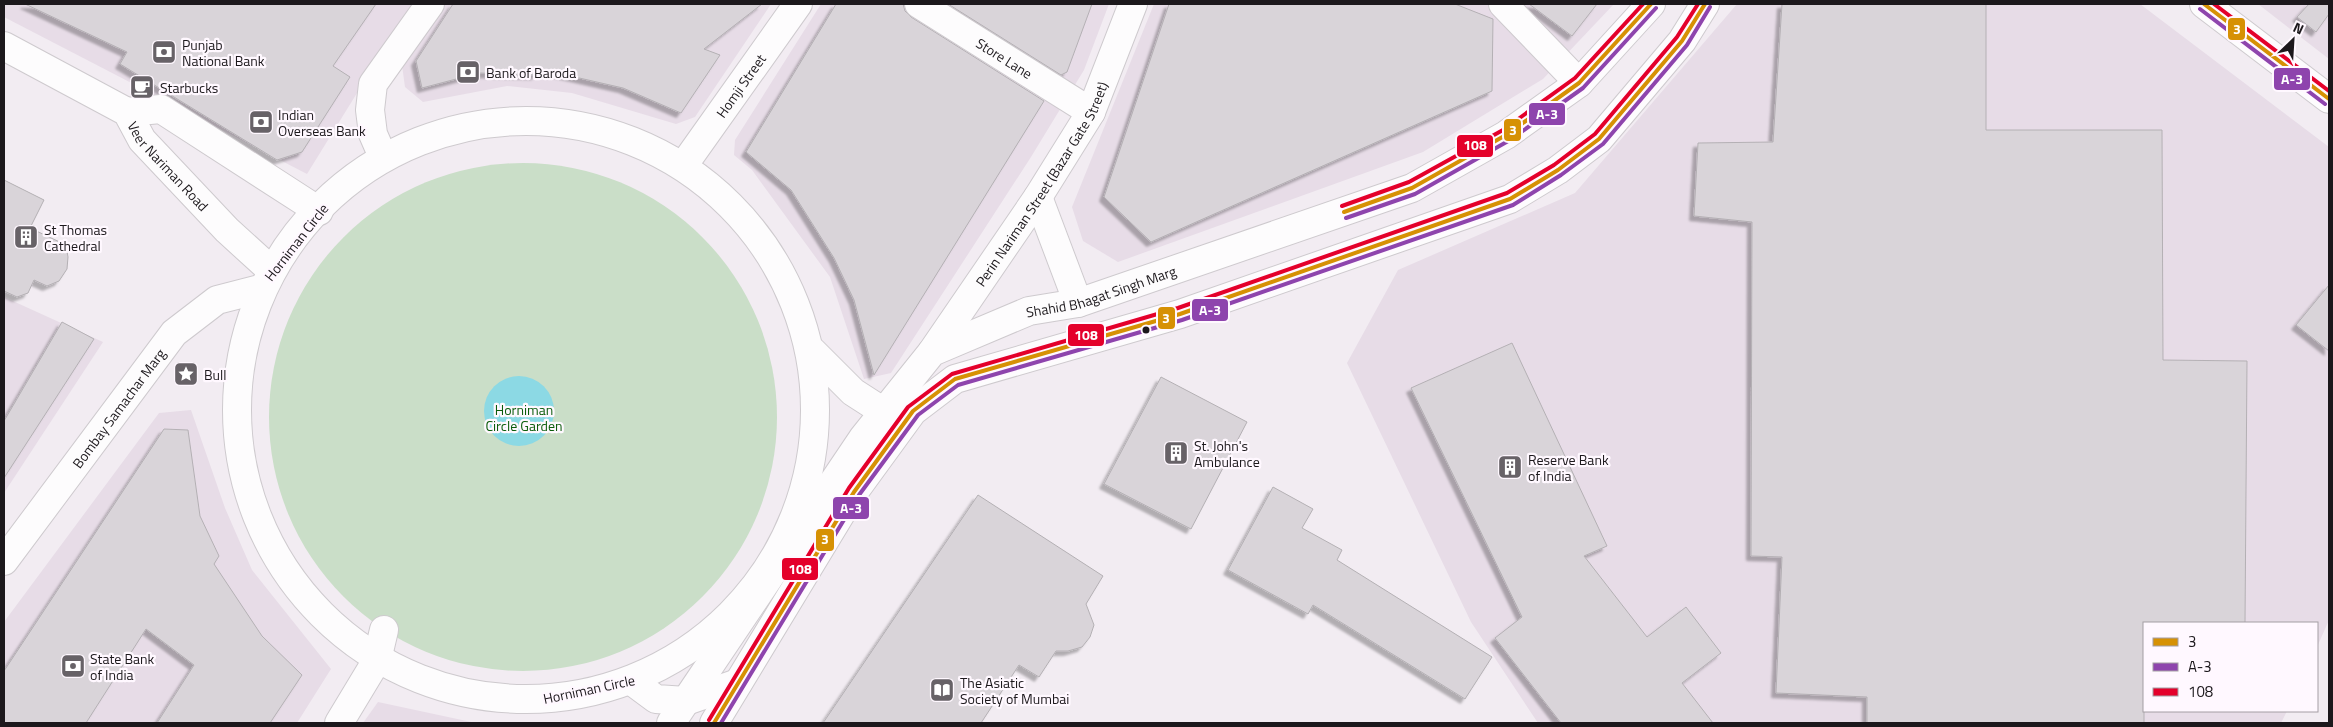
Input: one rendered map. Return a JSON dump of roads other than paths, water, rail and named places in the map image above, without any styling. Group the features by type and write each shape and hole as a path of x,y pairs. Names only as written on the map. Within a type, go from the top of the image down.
{"street":[{"path":"383,157 373,134 370,110 373,84 430,4"},
{"name":"Homji Street","path":"682,166 798,4"},
{"name":"Store Lane","path":"919,4 1091,112"},
{"name":"Perin Nariman Street (Bazar Gate Street)","path":"932,352 1038,197 1091,112 1133,4"},
{"path":"1503,4 1579,83"},
{"name":"Shahid Bhagat Singh Marg","path":"714,723 854,492 914,411 918,391 932,352 1030,311 1078,303 1412,188 1506,135 1579,83 1651,4"},
{"name":"Shahid Bhagat Singh Marg","path":"679,712 864,438 884,412 918,391 1180,314 1510,199 1558,170 1599,139 1682,41 1705,4"},
{"path":"2204,4 2329,99"},
{"name":"Veer Nariman Road","path":"4,46 127,112 142,140 227,230 266,280"},
{"path":"127,112 161,109 319,212"},
{"name":"Horniman Circle","path":"502,121 565,123 626,138 682,166 742,215 786,279 812,351 818,428 804,503 763,568 710,638 633,682 547,701 459,694 377,660 320,617 277,561 248,496 235,427 239,356 266,280 279,258 338,188 383,157 441,133 502,121"},
{"path":"1038,197 1078,303"},
{"name":"Bombay Samachar Marg","path":"4,561 174,334 217,300 266,280"},
{"path":"812,351 854,392 884,412"},
{"path":"339,723 377,660 384,630"},
{"path":"633,682 679,712 738,684"}],"water":[{"path":"519,376 538,382 548,392 554,411 548,430 538,440 519,446 500,440 490,430 484,411 490,392 500,382"}],"place":[{"name":"Punjab National Bank","path":"164,52"},
{"name":"Bank of Baroda","path":"468,72"},
{"name":"Starbucks","path":"142,87"},
{"name":"Indian Overseas Bank","path":"261,122"},
{"name":"St Thomas Cathedral","path":"26,237"},
{"name":"Bull","path":"186,374"},
{"name":"St. John's Ambulance","path":"1176,453"},
{"name":"Reserve Bank of India","path":"1510,467"},
{"name":"State Bank of India","path":"73,666"},
{"name":"The Asiatic Society of Mumbai","path":"942,690"}],"park label":[{"name":"Horniman Circle Garden","path":"524,418"}]}
